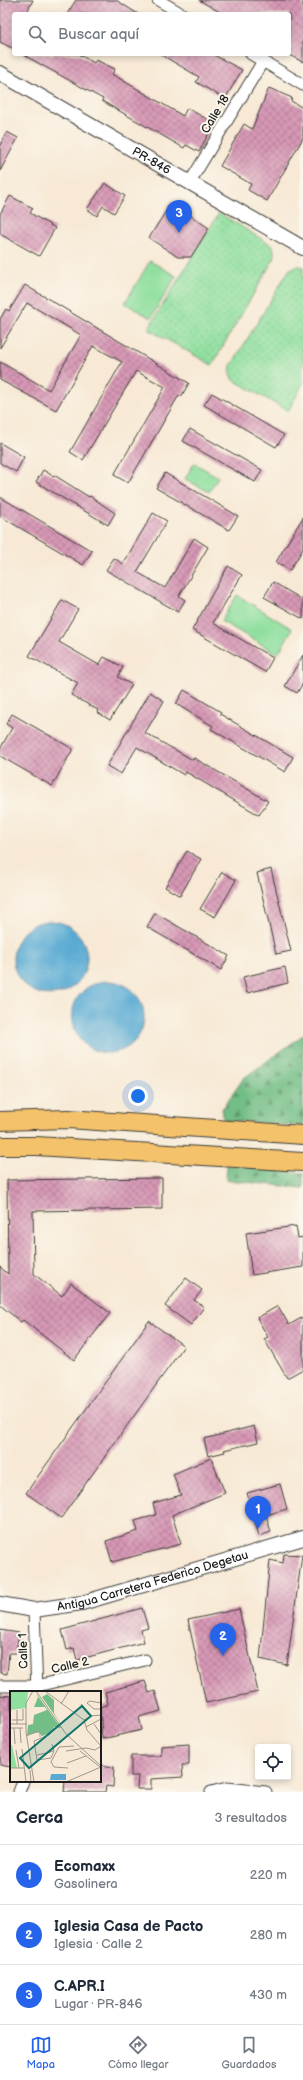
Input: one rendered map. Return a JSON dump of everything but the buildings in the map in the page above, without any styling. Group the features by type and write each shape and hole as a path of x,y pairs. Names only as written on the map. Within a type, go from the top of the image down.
{"main road":[{"path":"0,1121 68,1119 303,1135"},
{"path":"0,1146 36,1146 303,1162"}],"street":[{"path":"158,0 179,12"},
{"path":"254,56 303,84"},
{"name":"Calle 18","path":"190,182 263,61"},
{"name":"PR-846","path":"0,73 303,248"},
{"name":"Antigua Carretera Federico Degetau","path":"0,1604 34,1610 82,1603 303,1538"},
{"name":"Calle 1","path":"34,1610 37,1689"},
{"name":"Calle 2","path":"0,1686 37,1689 145,1660"},
{"path":"19,1792 23,1782"},
{"path":"211,1792 227,1788 266,1792"}],"green space":[{"path":"219,213 273,246 275,257 212,365 148,329"},
{"path":"150,261 176,276 151,318 125,303"},
{"path":"299,266 303,267 303,384 288,411 232,379 230,373 231,366 286,275 290,269"},
{"path":"194,463 218,477 209,492 185,479"},
{"path":"237,595 292,629 278,654 221,621"},
{"path":"303,1035 303,1126 224,1120 222,1109 244,1078"},
{"path":"227,1165 303,1173 303,1188 226,1180"}],"water":[{"path":"43,921 57,921 71,927 81,937 87,951 85,972 81,979 71,989 57,995 43,995 29,989 19,979 13,965 13,951 19,937 29,927"},
{"path":"108,981 128,987 138,997 144,1017 138,1037 128,1047 108,1053 88,1047 78,1037 72,1017 78,997 88,987"}],"place":[{"name":"C.APR.I","path":"179,233"},
{"name":"Ecomaxx","path":"258,1529"},
{"name":"Iglesia Casa de Pacto","path":"223,1656"}]}
